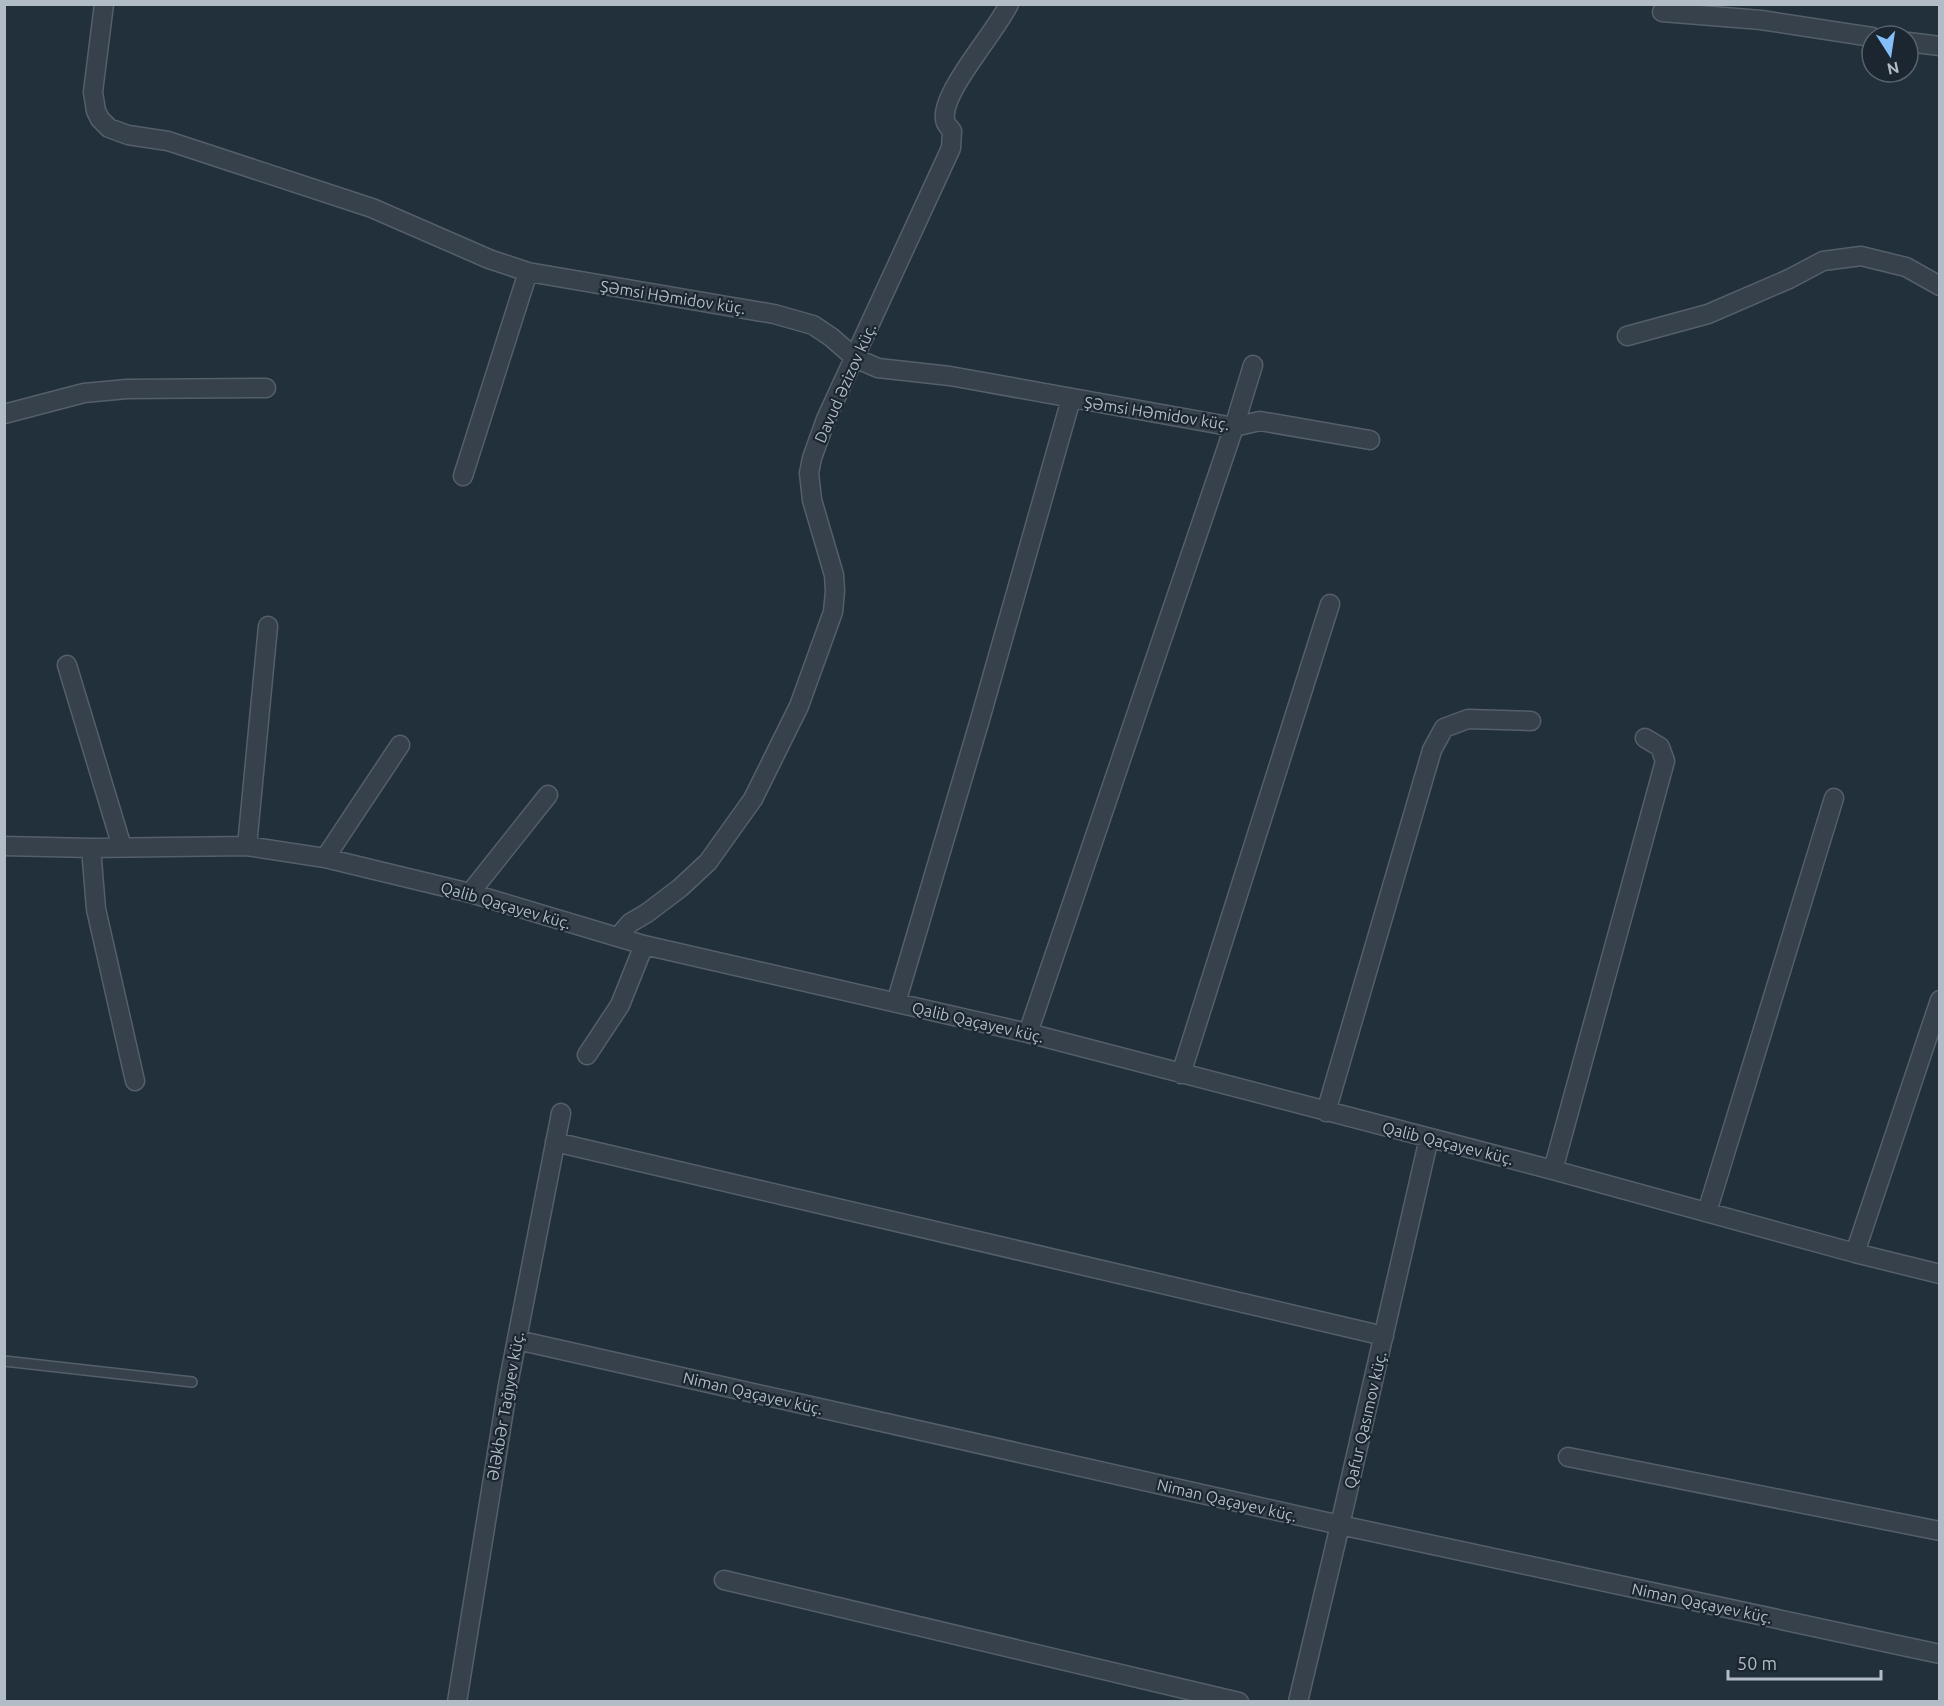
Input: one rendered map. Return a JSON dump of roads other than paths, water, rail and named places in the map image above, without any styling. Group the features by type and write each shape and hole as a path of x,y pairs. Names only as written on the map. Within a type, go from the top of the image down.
{"street":[{"name":"Şəmsi Həmidov küç.","path":"104,4 93,92 96,111 109,128 128,135 168,141 372,208 489,259 528,272 774,314 813,325 855,358 878,368 950,376 1234,427 1260,421 1370,440"},
{"name":"Davud Əzizov küç.","path":"618,936 630,923 680,888 708,862 753,800 799,706 833,612 835,591 834,575 812,500 809,473 812,458 826,419 951,148 952,131 944,118 946,106 957,82 1002,19 1009,4"},
{"path":"1662,12 1761,20 1860,35"},
{"path":"1920,44 1940,46"},
{"path":"1627,336 1707,314 1789,279 1823,261 1861,256 1906,267 1940,286"},
{"path":"463,476 528,272"},
{"path":"1028,1033 1253,365"},
{"path":"4,414 84,393 127,389 266,388"},
{"path":"896,1003 980,723 1071,399"},
{"path":"1181,1074 1330,604"},
{"path":"247,846 268,627"},
{"path":"67,665 122,847"},
{"path":"1326,1112 1432,750 1444,728 1468,718 1531,721"},
{"path":"1552,1170 1665,761 1660,747 1645,738"},
{"path":"325,858 399,745"},
{"path":"470,893 548,795"},
{"path":"1707,1212 1834,798"},
{"name":"Qalib Qaçayev küç.","path":"4,846 91,848 247,846 325,858 470,893 644,945 1028,1033 1552,1170 1855,1254 1940,1274"},
{"path":"91,848 96,909 135,1081"},
{"path":"587,1055 620,1005 644,945"},
{"path":"1855,1254 1940,1000"},
{"name":"Ələkbər Tağıyev küç.","path":"457,1701 506,1396 561,1113"},
{"name":"Qafur Qasımov küç.","path":"1298,1701 1429,1138"},
{"path":"555,1142 1384,1336"},
{"name":"Niman Qaçayev küç.","path":"517,1340 1340,1525 1940,1654"},
{"path":"1568,1458 1940,1531"},
{"path":"724,1580 1239,1701"}],"lane":[{"path":"4,1361 192,1382"}]}
